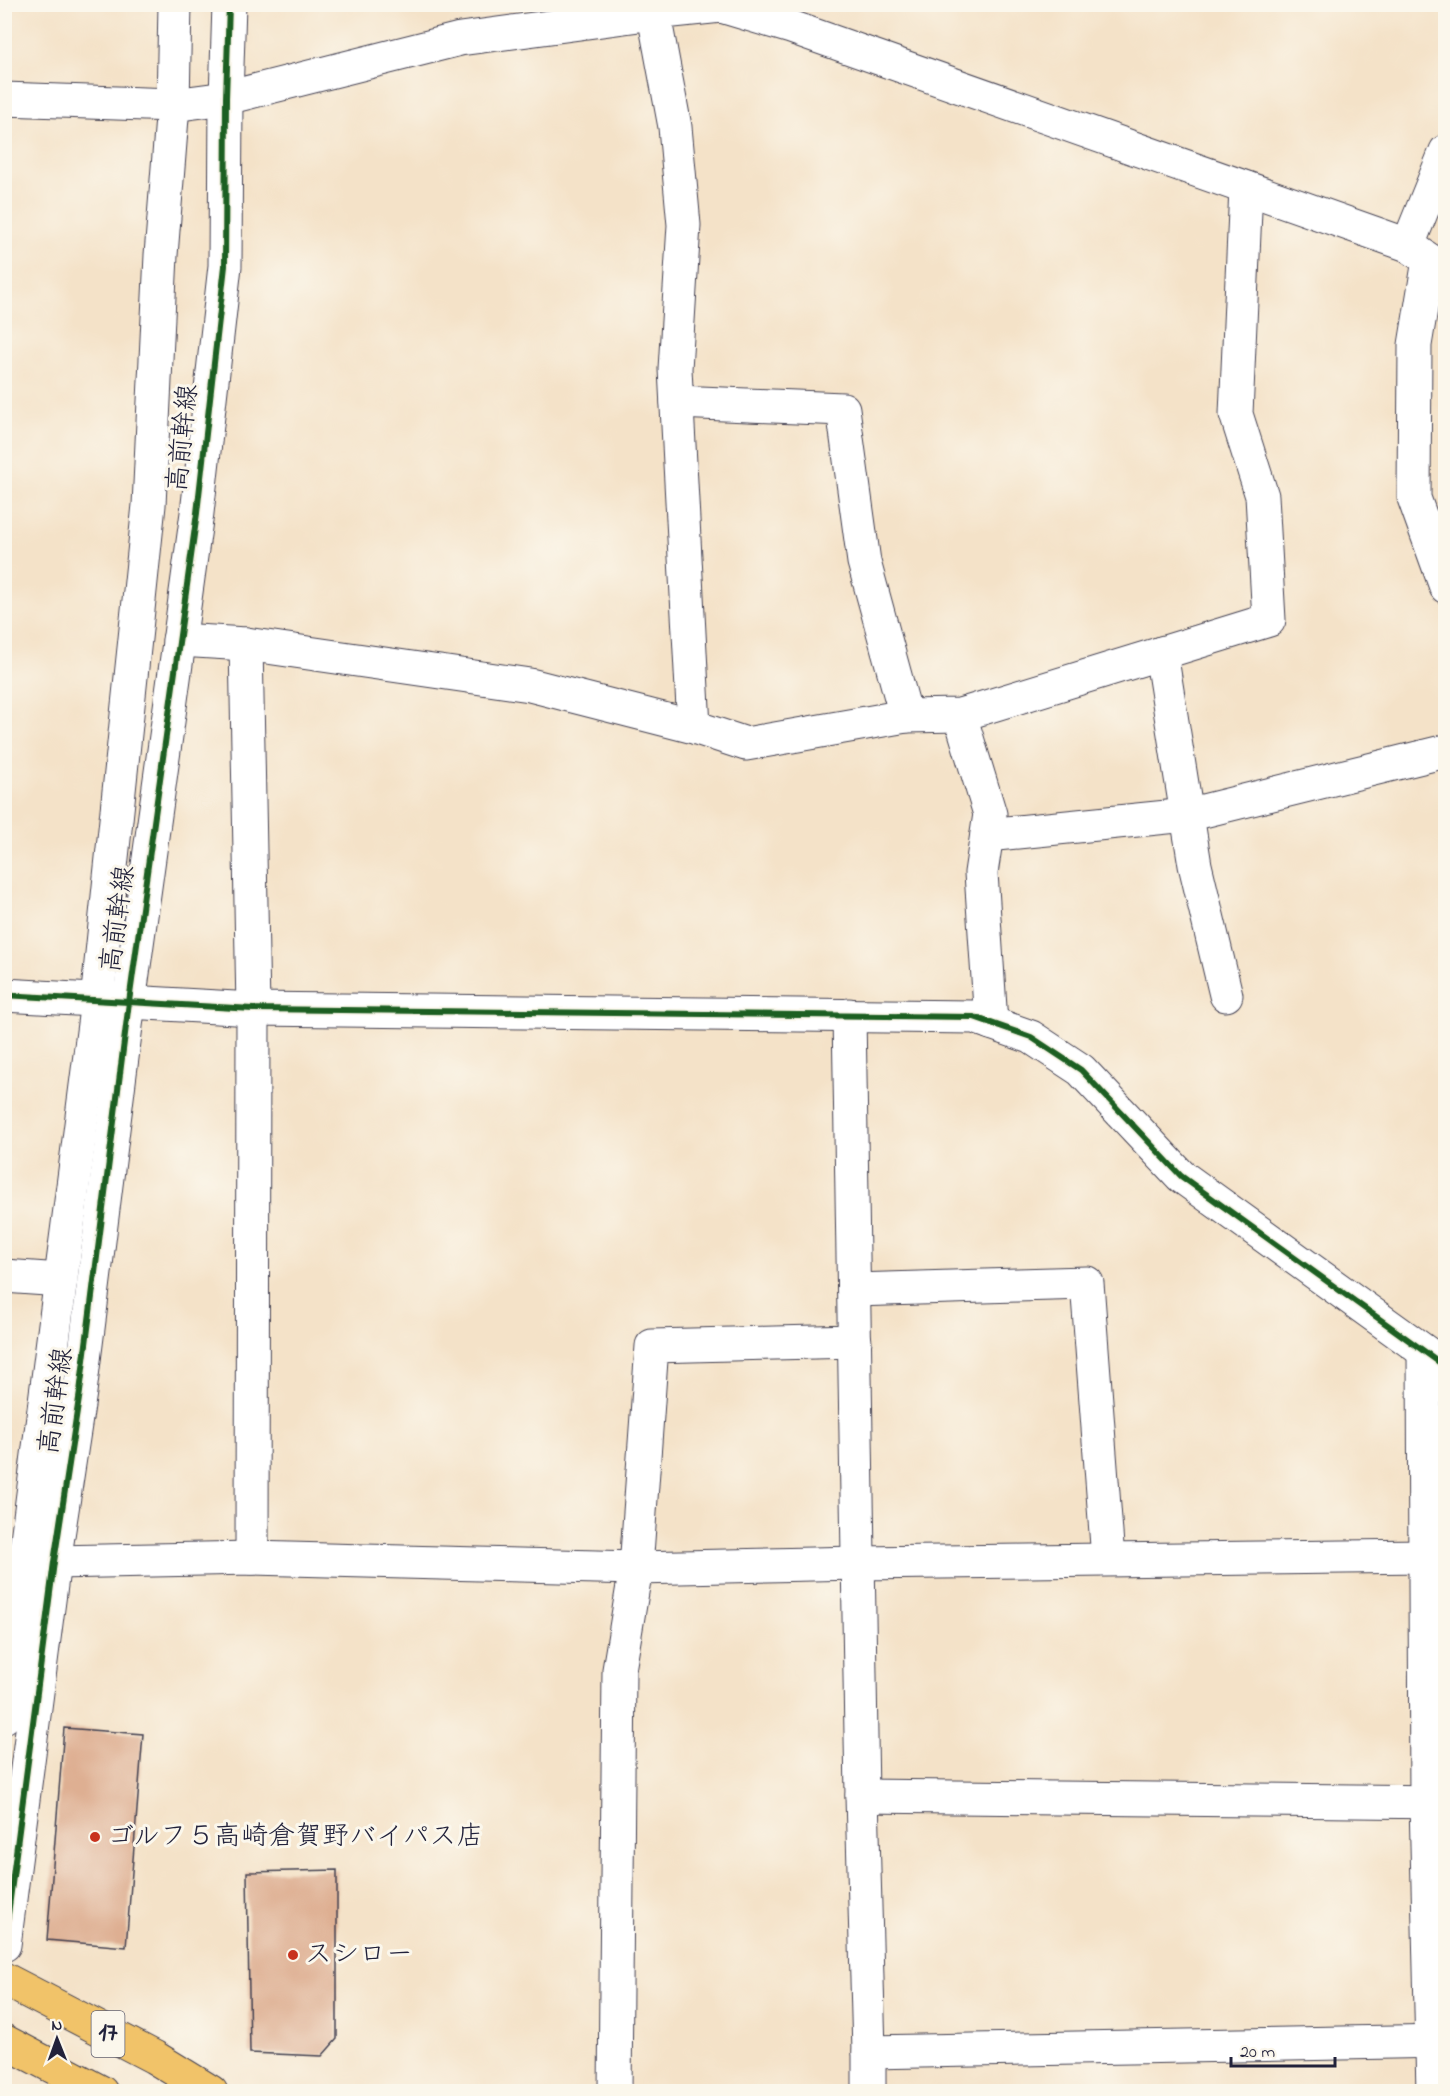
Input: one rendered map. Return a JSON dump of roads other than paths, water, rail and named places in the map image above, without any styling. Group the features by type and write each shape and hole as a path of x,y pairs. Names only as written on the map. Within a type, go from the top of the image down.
{"highway":[{"name":"17","path":"4,1979 154,2058 211,2091"},
{"name":"17","path":"4,2041 101,2091"}],"street":[{"name":"高前幹線","path":"4,1945 28,1560 80,1392 113,1001 150,505 161,255 173,105 175,4"},
{"name":"高前幹線","path":"4,1718 28,1560 61,1280 179,640 197,513 225,266 229,4"},
{"path":"4,99 173,105 226,98 460,39 653,9 728,5 1246,188 1427,257"},
{"path":"653,9 675,127 684,225 675,369 694,727"},
{"path":"1446,151 1427,257 1415,345 1414,498 1446,587"},
{"path":"179,640 246,644 530,685 694,727 746,744 906,716 960,715 1269,620 1262,496 1236,414 1246,188"},
{"path":"676,402 843,409 864,562 906,716"},
{"path":"246,644 253,1009 252,1558"},
{"path":"1161,653 1195,865 1226,994"},
{"path":"960,715 990,814 981,873 991,1023"},
{"path":"987,835 1187,815 1446,751"},
{"path":"4,995 253,1009 974,1017 1030,1037 1081,1070 1181,1176 1435,1359 1425,1556 1436,1802 1439,2041 1433,2091"},
{"path":"849,1015 869,2091"},
{"path":"4,1276 61,1280"},
{"path":"854,1290 1087,1283 1108,1559"},
{"path":"615,2091 619,1670 636,1568 652,1346 855,1341"},
{"path":"28,1560 252,1558 636,1568 1108,1559 1425,1556"},
{"path":"862,1796 1436,1802"},
{"path":"869,2052 1439,2041"}],"place":[{"name":"ゴルフ５高崎倉賀野バイパス店","path":"95,1837"},
{"name":"スシロー","path":"293,1955"}]}
